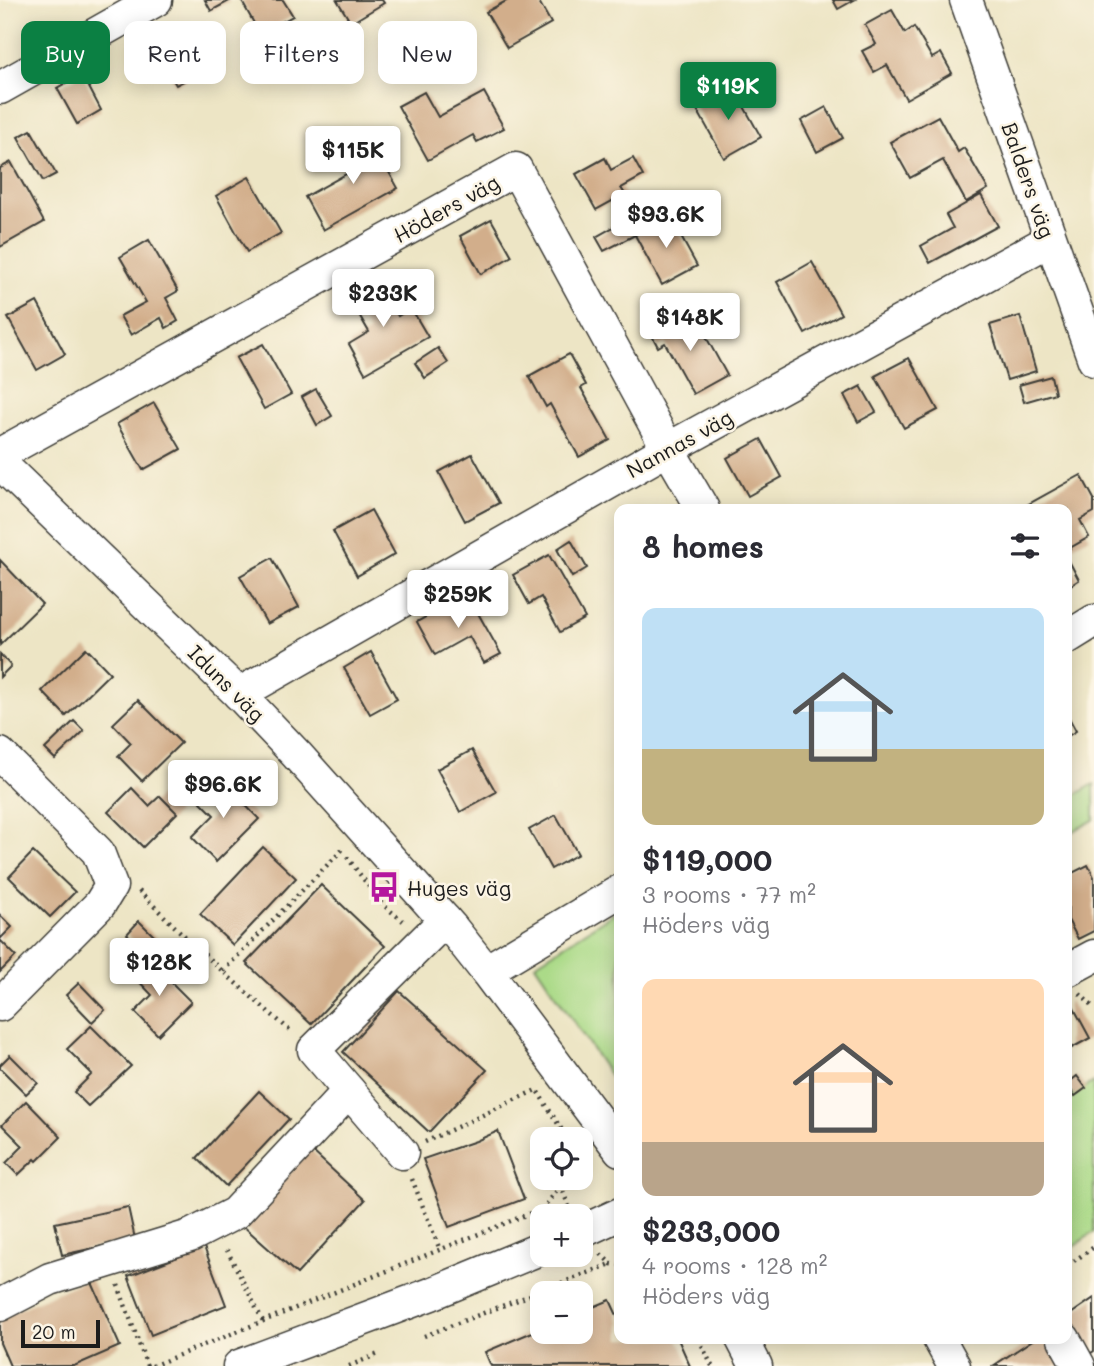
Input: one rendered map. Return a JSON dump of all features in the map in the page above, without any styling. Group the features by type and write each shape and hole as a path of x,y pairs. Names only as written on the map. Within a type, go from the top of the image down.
{"street":[{"path":"0,88 156,0"},
{"name":"Balders väg","path":"966,0 1094,360"},
{"name":"Höders väg","path":"0,454 516,169 700,504"},
{"name":"Nannas väg","path":"239,694 668,449 1050,240"},
{"name":"Iduns väg","path":"0,463 239,694 297,755 434,930 486,971 614,1142"},
{"path":"1072,635 1094,621"},
{"path":"0,754 98,852 111,886 100,904 0,1005"},
{"path":"486,971 614,895"},
{"path":"402,1153 314,1050 434,930"},
{"path":"1072,968 1094,956"},
{"path":"0,1305 50,1279 190,1236 235,1213 349,1091"},
{"path":"593,1226 614,1217"},
{"path":"239,1366 431,1294 530,1253"},
{"path":"745,1344 756,1366"},
{"path":"942,1344 954,1366"},
{"path":"1067,1344 1079,1366"}],"path":[{"path":"223,971 340,848 382,904 412,929 434,930"},
{"path":"111,886 137,890 172,925 314,1050"},
{"path":"382,904 388,898"},
{"path":"530,1080 560,1127"},
{"path":"440,1250 402,1153 536,1090"},
{"path":"110,1261 149,1366 543,1208 558,1190"},
{"path":"214,1224 263,1321"},
{"path":"1072,1262 1094,1247"},
{"path":"424,1336 611,1264"},
{"path":"701,1344 712,1366"},
{"path":"349,1366 381,1353"}],"green space":[{"path":"1094,784 1094,820 1072,832 1072,797"},
{"path":"614,913 614,1082 535,964"},
{"path":"1094,1082 1094,1232 1072,1247 1072,1094"}],"building":[{"path":"205,0 231,0 211,11"},
{"path":"241,0 283,0 293,16 284,21 253,21"},
{"path":"337,0 382,0 384,3 354,21 350,21"},
{"path":"508,0 538,0 551,23 507,48 486,12"},
{"path":"833,0 854,0 838,9"},
{"path":"892,10 905,33 914,27 932,58 941,53 952,73 906,99 887,65 874,72 862,51 876,44 865,25"},
{"path":"64,84 87,84 101,110 77,124 57,88"},
{"path":"732,85 761,137 724,158 695,106"},
{"path":"424,92 438,117 484,92 504,128 477,142 473,135 428,160 398,106"},
{"path":"826,107 843,138 817,152 801,121"},
{"path":"938,116 958,152 964,148 988,189 966,202 943,160 910,178 890,142"},
{"path":"31,130 56,174 43,181 18,137"},
{"path":"369,137 398,188 323,230 305,197 355,169 345,150"},
{"path":"605,158 611,170 633,158 643,176 621,188 625,194 596,210 576,174"},
{"path":"11,162 44,222 0,247 0,168"},
{"path":"249,177 281,233 247,252 216,196"},
{"path":"981,195 998,226 930,263 921,246 953,228 946,215"},
{"path":"669,215 697,266 662,285 635,235"},
{"path":"491,219 512,256 481,274 460,236"},
{"path":"626,220 635,235 604,251 596,237"},
{"path":"149,240 178,291 166,298 178,321 166,328 161,318 131,335 120,316 146,302 120,257"},
{"path":"812,262 841,314 805,334 777,282"},
{"path":"378,282 398,316 411,308 428,337 365,373 349,344 369,332 350,299"},
{"path":"37,302 65,354 37,370 8,318"},
{"path":"675,316 684,332 699,324 727,375 693,394 665,343 658,347 649,330"},
{"path":"1020,316 1036,371 1007,380 990,325"},
{"path":"263,344 291,394 264,409 236,358"},
{"path":"438,348 448,363 425,378 415,363"},
{"path":"569,354 586,385 581,388 610,440 579,457 550,404 546,407 529,376"},
{"path":"909,358 938,410 904,428 875,376"},
{"path":"1051,376 1055,393 1024,402 1019,385"},
{"path":"861,386 876,412 858,422 844,395"},
{"path":"316,389 332,416 317,425 302,397"},
{"path":"154,403 181,449 143,470 117,424"},
{"path":"761,439 782,477 748,496 727,458"},
{"path":"472,454 499,503 465,521 439,472"},
{"path":"1081,475 1094,499 1094,512 1080,520 1089,537 1072,547 1072,504 1029,504"},
{"path":"371,510 395,554 357,576 333,531"},
{"path":"571,540 587,568 572,577 557,549"},
{"path":"549,555 585,618 560,632 541,597 529,604 513,575"},
{"path":"272,558 299,607 267,624 240,576"},
{"path":"0,560 42,604 0,645"},
{"path":"1072,567 1079,580 1072,584"},
{"path":"470,599 501,654 484,663 469,636 435,655 417,622 451,603 454,608"},
{"path":"86,648 110,673 66,716 42,691"},
{"path":"371,652 397,699 370,714 344,668"},
{"path":"0,654 11,666 0,677"},
{"path":"138,700 181,743 142,781 118,756 131,743 113,724"},
{"path":"74,721 84,731 55,759 45,749"},
{"path":"472,750 496,792 460,812 437,769"},
{"path":"219,778 259,819 216,862 192,837 214,815 198,799"},
{"path":"132,788 149,806 160,796 177,813 143,847 108,812"},
{"path":"556,815 578,854 551,869 529,830"},
{"path":"263,847 296,878 233,945 200,914"},
{"path":"33,852 75,892 50,917 9,877"},
{"path":"1088,865 1094,877 1094,931 1078,939 1072,928 1072,873"},
{"path":"321,885 385,946 311,1024 246,963"},
{"path":"0,915 12,927 0,939"},
{"path":"139,921 164,946 151,958 127,934"},
{"path":"0,940 16,956 0,972"},
{"path":"148,959 191,1002 158,1035 135,1012 152,995 132,974"},
{"path":"79,983 105,1010 92,1022 66,995"},
{"path":"399,991 487,1070 429,1132 343,1052"},
{"path":"1072,1005 1090,1038 1072,1048"},
{"path":"91,1026 131,1066 88,1106 74,1092 92,1074 67,1049"},
{"path":"10,1055 38,1083 26,1094 0,1068"},
{"path":"1077,1076 1086,1088 1075,1096 1072,1092 1072,1080"},
{"path":"259,1091 289,1119 226,1186 197,1158"},
{"path":"26,1101 61,1137 18,1175 6,1163 23,1146 2,1125"},
{"path":"498,1131 524,1199 449,1227 423,1159"},
{"path":"311,1150 365,1200 297,1274 242,1225"},
{"path":"128,1207 135,1239 62,1255 55,1223"},
{"path":"204,1247 226,1305 151,1335 128,1276"},
{"path":"90,1278 120,1346 74,1366 10,1366 0,1343 0,1318"},
{"path":"1094,1298 1094,1351 1088,1355 1072,1330 1072,1313"},
{"path":"610,1300 614,1309 614,1344 680,1344 690,1366 491,1366 485,1352 530,1333 530,1344 593,1344 593,1307"},
{"path":"1026,1344 1055,1344 1070,1366 993,1366"}],"place":[{"name":"Huges väg","path":"384,887"}]}
